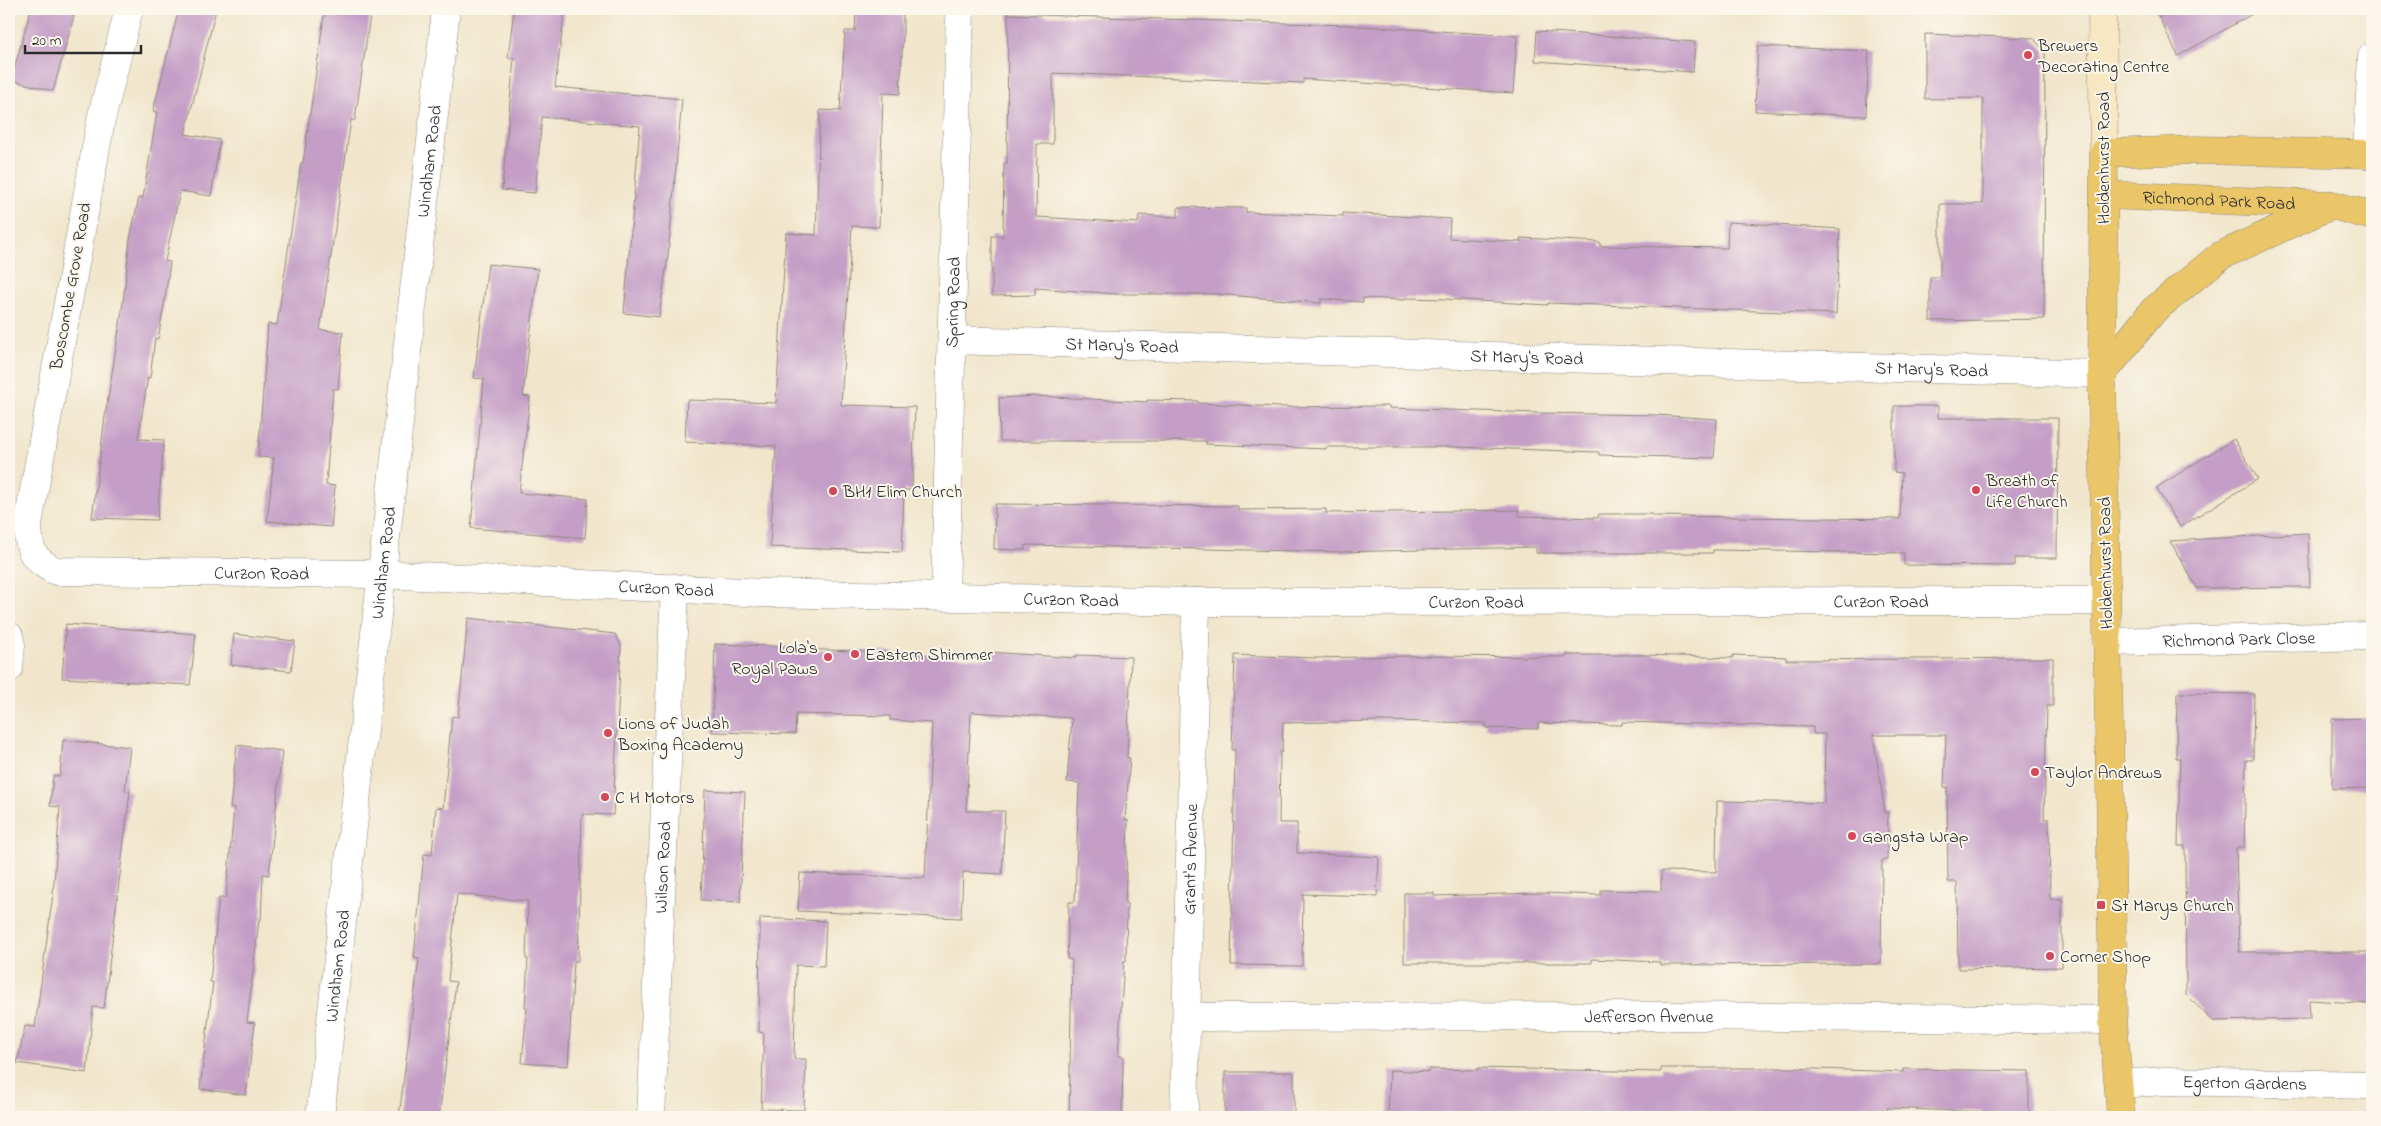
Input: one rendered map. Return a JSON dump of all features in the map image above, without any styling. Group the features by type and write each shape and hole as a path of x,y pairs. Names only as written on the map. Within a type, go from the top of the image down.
{"main road":[{"path":"2104,153 2198,150 2370,154"},
{"name":"Holdenhurst Road","path":"2104,153 2102,374 2113,1020 2121,1117"},
{"name":"Richmond Park Road","path":"2104,195 2332,205 2372,216"},
{"path":"2102,374 2154,310 2220,256 2332,205"}],"street":[{"name":"Boscombe Grove Road","path":"40,563 29,548 28,524 101,120 129,9"},
{"name":"Windham Road","path":"320,1117 380,574 446,9"},
{"name":"Spring Road","path":"945,596 960,9"},
{"name":"Holdenhurst Road","path":"2102,9 2104,153"},
{"path":"2370,154 2372,57"},
{"name":"St Mary's Road","path":"952,340 2102,374"},
{"name":"Curzon Road","path":"40,563 56,571 380,574 764,593 1196,602 2106,601"},
{"name":"Wilson Road","path":"651,1117 675,588"},
{"name":"Grant's Avenue","path":"1184,1117 1196,602"},
{"path":"9,636 11,645 9,668"},
{"name":"Richmond Park Close","path":"2107,642 2372,636"},
{"name":"Jefferson Avenue","path":"1187,1017 1666,1016 2113,1020"},
{"name":"Egerton Gardens","path":"2119,1084 2165,1081 2372,1085"}],"building":[{"path":"31,9 76,9 53,91 11,80"},
{"path":"179,9 216,9 185,134 220,140 211,196 180,191 165,261 170,262 165,299 158,339 155,338 150,378 148,377 138,439 164,440 157,520 92,518 105,417 122,311 130,239 139,197 143,198 157,112 153,111"},
{"path":"325,9 371,9 355,120 351,120 320,330 343,332 338,389 333,389 326,485 335,486 331,527 267,521 274,458 258,457 268,324 277,325"},
{"path":"514,9 565,9 555,87 682,99 668,256 659,317 624,313 640,126 542,117 535,193 502,190 514,58 508,58"},
{"path":"856,9 903,9 903,33 900,94 883,93 879,227 852,226 841,405 915,407 912,490 904,490 902,552 770,547 776,446 685,442 687,400 776,403 786,233 816,235 820,110 840,111 845,31 855,31"},
{"path":"2155,9 2261,9 2178,56"},
{"path":"1008,14 1346,25 1517,36 1513,93 1303,79 1303,83 1053,73 1053,144 1037,144 1036,217 1138,223 1139,215 1178,217 1178,207 1246,208 1246,212 1343,216 1343,213 1450,219 1449,238 1520,242 1521,238 1600,242 1600,246 1727,248 1728,222 1840,229 1836,314 1548,303 1548,305 1405,298 1405,300 1363,298 1363,302 1321,299 1321,303 1216,294 1118,294 1035,288 1035,295 992,296 992,236 1003,236 1004,163 1007,163"},
{"path":"1537,31 1695,42 1693,72 1535,61"},
{"path":"1925,34 2033,38 2045,51 2044,319 1930,321 1930,277 1940,277 1940,204 1983,204 1983,98 1925,99"},
{"path":"1758,46 1869,51 1866,116 1755,111"},
{"path":"488,264 538,269 523,396 530,397 519,493 588,499 585,538 471,528 484,379 474,378"},
{"path":"1035,396 1147,402 1147,400 1198,401 1198,403 1279,407 1389,406 1389,408 1656,415 1717,419 1714,458 1599,455 1599,452 1454,447 1326,447 1326,449 1206,444 1206,441 1000,441 999,398"},
{"path":"1894,406 1938,406 1938,418 2058,418 2057,558 2015,558 2015,566 1904,565 1904,553 1713,550 1713,553 1536,553 1536,547 1341,552 1025,545 1025,550 994,549 995,504 1238,506 1238,510 1326,509 1326,513 1519,510 1519,516 1598,518 1599,514 1653,514 1653,516 1900,519 1902,473 1894,472"},
{"path":"2234,439 2258,479 2180,527 2156,488"},
{"path":"2308,533 2310,587 2197,588 2170,541"},
{"path":"468,618 615,634 621,645 613,815 582,814 578,961 574,961 568,1066 522,1063 527,1007 525,1007 528,959 526,959 528,901 457,894 448,981 456,982 439,1117 399,1117 419,958 414,957 424,854 432,855 436,807 443,808 452,716 458,717"},
{"path":"66,624 196,634 190,685 62,678"},
{"path":"234,634 295,641 291,671 231,665"},
{"path":"715,644 798,647 798,649 987,659 988,652 1076,658 1076,655 1131,657 1127,758 1130,758 1125,820 1128,820 1125,904 1127,904 1126,961 1124,961 1118,1056 1123,1056 1122,1117 1069,1117 1072,960 1067,959 1069,902 1075,902 1079,783 1067,782 1072,718 971,712 966,811 1005,811 1002,874 963,872 961,918 798,911 800,873 925,878 932,723 890,720 890,716 796,714 795,734 712,732"},
{"path":"1235,655 1315,658 1647,655 1733,658 1733,655 1786,657 1786,660 2053,658 2053,706 2047,706 2044,819 2049,819 2050,899 2062,899 2062,967 1958,969 1957,882 1948,882 1947,787 1944,787 1946,735 1873,735 1885,813 1888,813 1887,860 1882,860 1881,964 1660,965 1660,962 1592,959 1592,963 1404,963 1404,893 1434,893 1434,896 1540,893 1601,895 1601,890 1661,891 1661,871 1716,872 1717,801 1824,803 1825,734 1813,734 1813,727 1622,722 1622,725 1538,723 1538,729 1486,728 1486,723 1382,721 1283,723 1282,752 1280,752 1279,823 1297,823 1297,853 1379,857 1377,896 1303,894 1302,966 1231,965 1235,750 1232,750"},
{"path":"2177,693 2254,694 2253,760 2246,760 2244,848 2236,848 2239,952 2372,952 2372,1004 2309,1000 2310,1019 2213,1021 2186,995 2185,846 2178,846 2180,758 2176,758"},
{"path":"2372,718 2372,788 2332,789 2332,719"},
{"path":"63,740 130,747 125,790 130,791 104,1008 93,1007 87,1073 17,1063 25,1026 35,1027 53,894 60,807 50,806 53,776 60,776"},
{"path":"237,745 282,751 269,875 263,874 261,920 259,920 247,1022 255,1023 246,1095 200,1089 213,982 210,982 219,898 226,898 234,808 230,808"},
{"path":"705,790 745,792 740,902 701,900"},
{"path":"760,918 826,921 824,966 796,965 794,1059 806,1059 804,1110 761,1109 764,1033 759,1032"},
{"path":"1478,1068 1661,1072 1661,1068 1788,1068 1903,1072 1903,1069 2029,1071 2029,1117 1983,1117 1983,1112 1887,1108 1887,1117 1388,1117 1390,1070 1429,1072 1429,1069 1478,1070"},
{"path":"1225,1072 1294,1072 1294,1117 1225,1117"}],"place":[{"name":"Brewers Decorating Centre","path":"2028,55"},
{"name":"Breath of Life Church","path":"1976,490"},
{"name":"BH1 Elim Church","path":"833,491"},
{"name":"Eastern Shimmer","path":"855,654"},
{"name":"Lola's Royal Paws","path":"828,657"},
{"name":"Lions of Judah Boxing Academy","path":"608,733"},
{"name":"Taylor Andrews","path":"2035,772"},
{"name":"C H Motors","path":"605,797"},
{"name":"Gangsta Wrap","path":"1852,836"},
{"name":"St Marys Church","path":"2101,905"},
{"name":"Corner Shop","path":"2050,956"}]}
